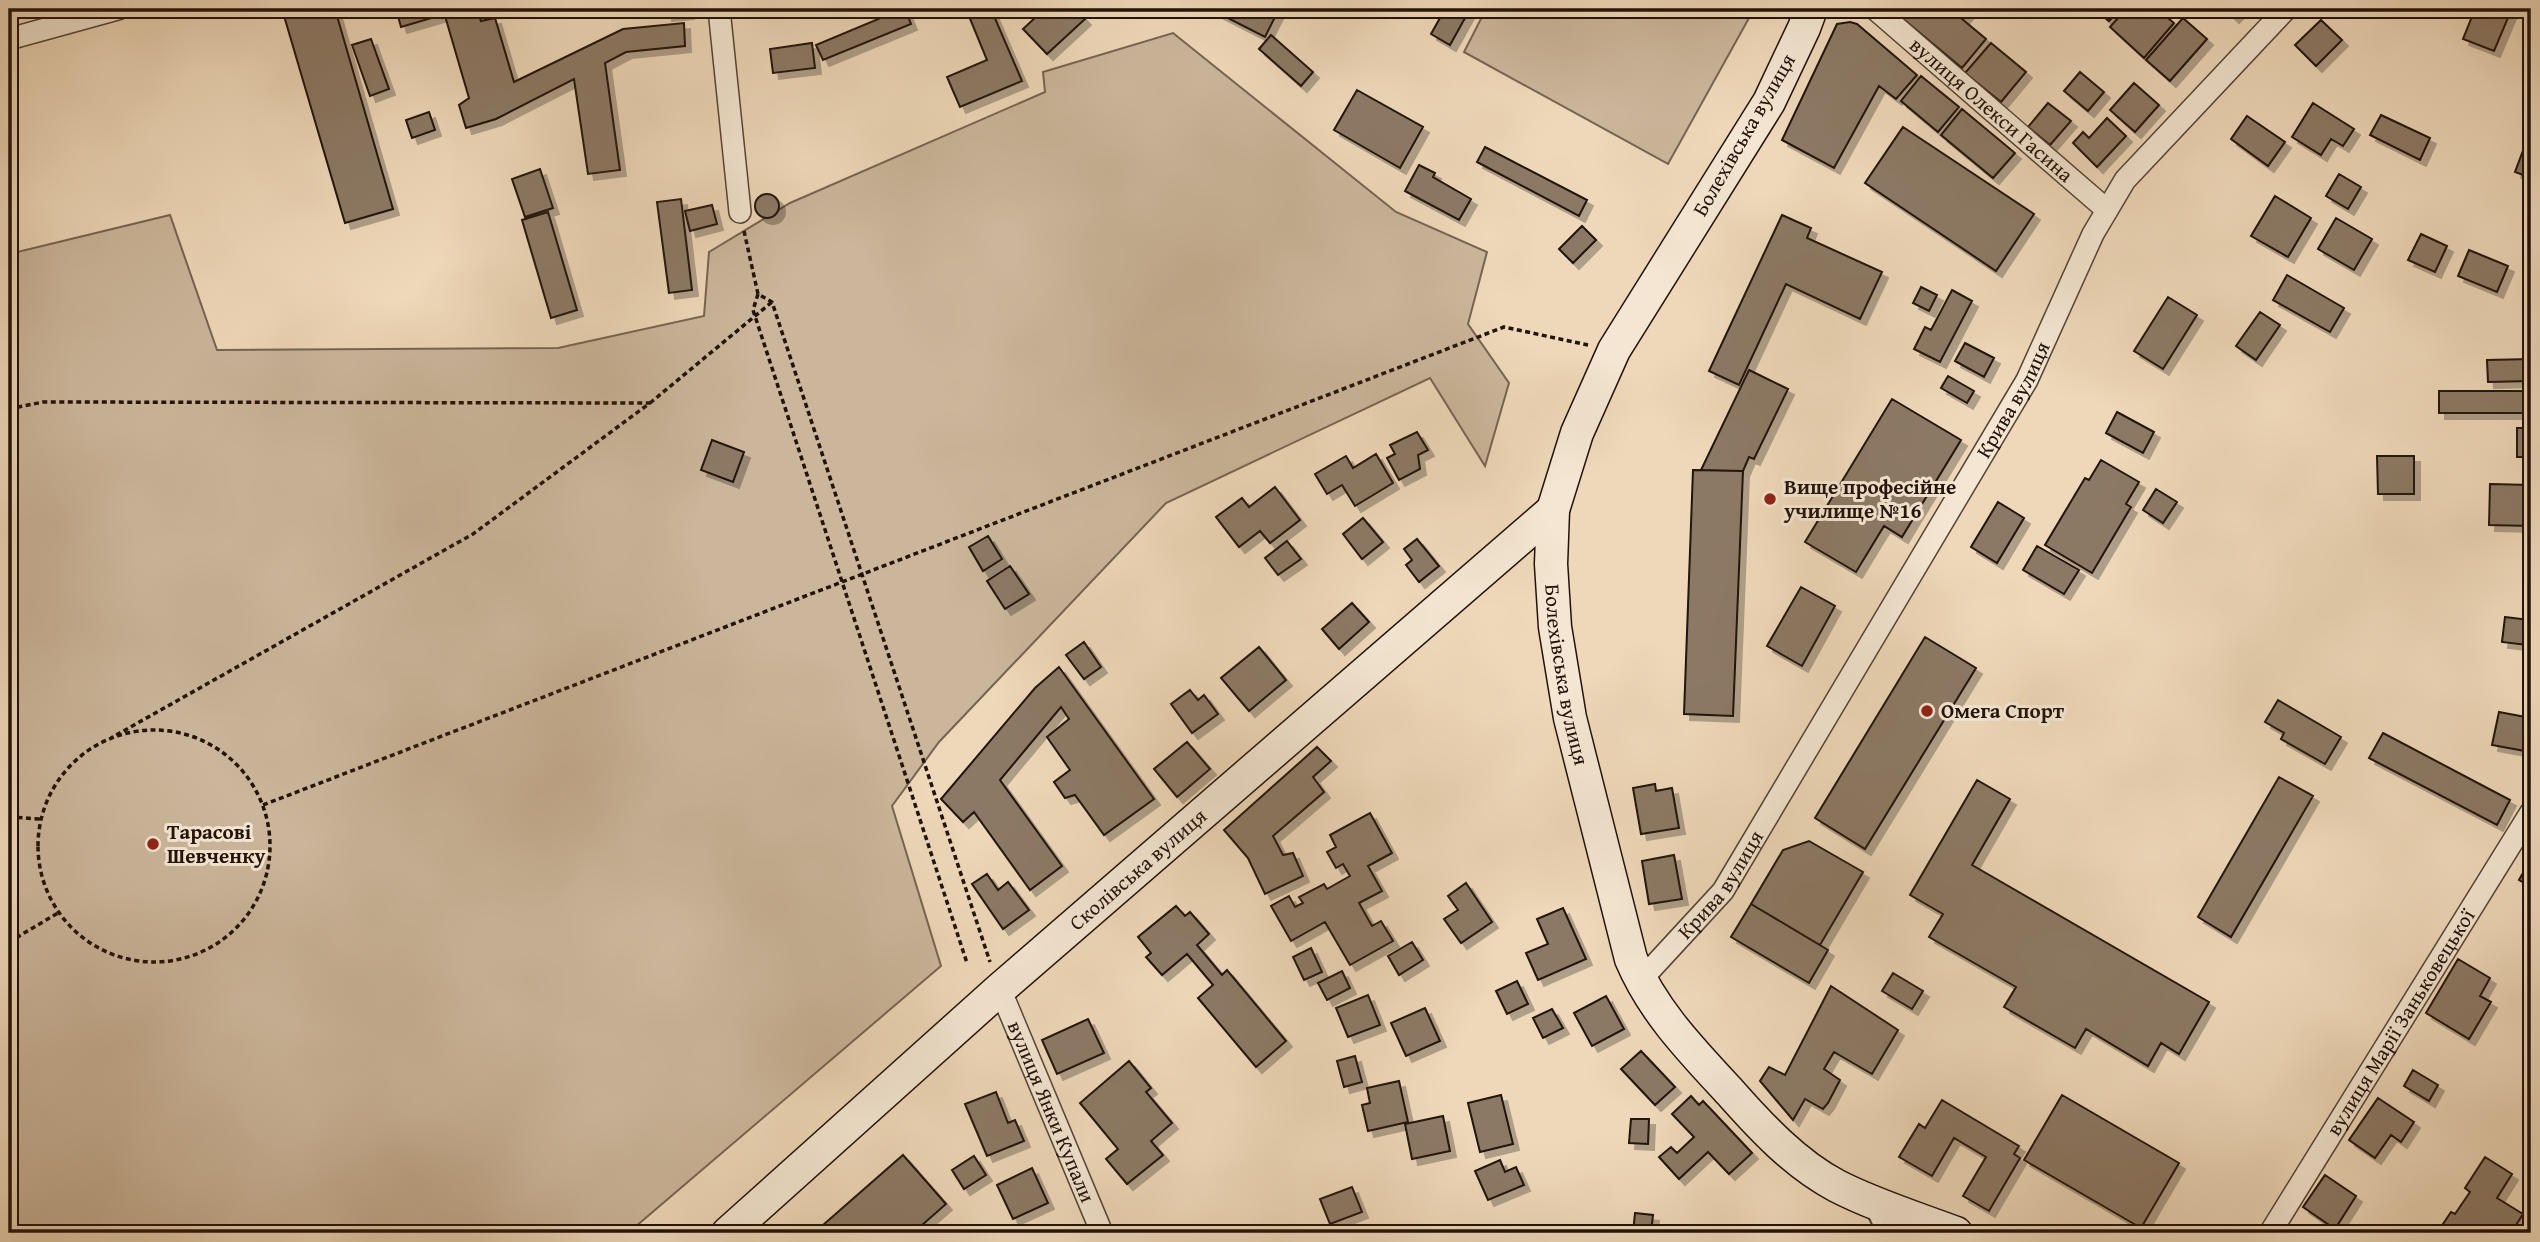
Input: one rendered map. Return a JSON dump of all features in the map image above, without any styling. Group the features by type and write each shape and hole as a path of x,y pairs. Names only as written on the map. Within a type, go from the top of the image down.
{"main road":[{"name":"Болехівська вулиця","path":"1811,9 1769,102 1614,350 1577,433 1553,510 1551,564 1555,627 1570,718 1631,959 1640,981 1660,1012 1685,1044 1782,1146 1836,1186 1956,1233"},
{"name":"Сколівська вулиця","path":"728,1233 1000,989 1553,510"}],"street":[{"path":"9,39 118,9"},
{"path":"719,9 740,212"},
{"name":"вулиця Олекси Гасина","path":"1875,9 2107,210"},
{"name":"Крива вулиця","path":"1640,981 1723,891 2028,380 2093,234 2125,180 2286,9"},
{"name":"вулиця Марії Заньковецької","path":"2270,1233 2531,812"},
{"name":"вулиця Янки Купали","path":"1000,989 1102,1233"}],"lane":[{"path":"1866,1198 1884,1233"},
{"path":"2526,1233 2531,1224"}],"path":[{"path":"740,212 758,294 752,310 967,963"},
{"path":"758,294 772,302 986,954 1000,989"},
{"path":"111,738 147,730 183,734 217,749 245,773 263,805 270,842 266,879 250,913 224,939 191,957 154,962 117,957 84,939 58,913 43,883 37,851 40,819 55,785 79,757 111,738 473,534 650,403 772,302"},
{"path":"263,805 1504,327 1614,350"},
{"path":"9,409 43,402 650,403"},
{"path":"9,817 40,819"},
{"path":"9,942 58,913"}],"shaded area":[{"path":"1486,9 1754,9 1668,164 1464,52"},
{"path":"1173,33 1396,212 1487,252 1468,324 1509,383 1485,466 1430,378 1166,503 939,742 892,806 941,966 628,1233 9,1233 9,254 170,215 217,350 558,348 704,316 709,252 790,203 1045,92 1043,72"}],"building":[{"path":"282,9 335,9 393,209 345,223"},
{"path":"396,9 462,9 401,27"},
{"path":"466,9 476,9 481,21 495,18 514,82 623,29 684,23 685,46 626,52 605,63 620,170 588,174 574,79 496,119 466,128 459,105 469,98 445,16"},
{"path":"666,9 688,9 688,13 666,15"},
{"path":"886,9 905,9 911,24 823,60 816,45 888,15"},
{"path":"966,9 991,9 1022,81 960,107 947,77 987,60"},
{"path":"1032,9 1075,9 1085,19 1047,54 1023,29 1038,15"},
{"path":"1213,9 1279,9 1265,37"},
{"path":"1445,9 1470,9 1450,45 1431,34"},
{"path":"1891,9 1971,9 1962,19 1986,39 1962,68"},
{"path":"2095,9 2120,9 2109,21"},
{"path":"2126,9 2157,9 2174,23 2144,58 2110,27"},
{"path":"2225,9 2241,9 2233,17"},
{"path":"2475,9 2500,9 2510,13 2494,51 2463,39"},
{"path":"2183,18 2207,39 2170,81 2146,60"},
{"path":"2321,20 2342,40 2316,66 2295,45"},
{"path":"1837,24 1857,24 1917,75 1896,99 1879,86 1834,168 1782,140"},
{"path":"1271,35 1313,72 1301,86 1259,49"},
{"path":"371,39 389,89 370,96 352,45"},
{"path":"812,43 815,68 773,73 770,49"},
{"path":"1991,43 2026,72 2001,102 1965,73"},
{"path":"2080,72 2104,92 2088,111 2064,91"},
{"path":"1921,76 1959,107 1938,132 1901,101"},
{"path":"2134,83 2159,105 2135,132 2110,110"},
{"path":"1357,90 1423,127 1400,168 1334,130"},
{"path":"2048,103 2071,121 2050,145 2028,127"},
{"path":"2313,103 2354,129 2343,146 2331,139 2321,155 2292,137"},
{"path":"1962,109 2015,153 1993,178 1941,135"},
{"path":"429,112 435,130 412,138 406,120"},
{"path":"2381,115 2430,138 2420,160 2370,135"},
{"path":"2247,116 2285,142 2268,166 2231,139"},
{"path":"2107,118 2126,136 2097,167 2073,143 2083,132 2089,138"},
{"path":"1903,127 2034,214 1996,271 1865,183"},
{"path":"1485,147 1587,200 1579,216 1477,162"},
{"path":"2524,148 2531,150 2531,178 2515,172"},
{"path":"1419,165 1435,173 1433,177 1471,199 1459,220 1405,191"},
{"path":"540,169 553,208 525,217 512,179"},
{"path":"2339,174 2361,187 2348,209 2326,196"},
{"path":"767,194 776,197 779,206 776,215 767,218 758,215 755,206 758,197"},
{"path":"2275,196 2311,218 2288,257 2251,236"},
{"path":"681,199 692,290 669,293 657,202"},
{"path":"712,205 717,224 690,231 685,211"},
{"path":"548,212 577,310 551,318 522,220"},
{"path":"1782,215 1811,228 1807,238 1882,272 1860,319 1786,284 1739,385 1709,371"},
{"path":"2336,218 2372,239 2354,270 2318,249"},
{"path":"1582,226 1596,240 1573,263 1559,249"},
{"path":"2421,234 2447,246 2435,272 2408,260"},
{"path":"2469,250 2508,266 2497,292 2458,276"},
{"path":"2287,275 2344,308 2330,332 2273,300"},
{"path":"1921,287 1937,295 1929,311 1913,303"},
{"path":"1952,290 1972,301 1940,362 1914,349 1925,327 1931,330"},
{"path":"2168,297 2197,315 2163,369 2134,351"},
{"path":"2260,312 2280,325 2256,360 2236,346"},
{"path":"1965,343 1994,358 1984,377 1955,361"},
{"path":"2531,359 2531,381 2488,382 2487,360"},
{"path":"1749,370 1788,389 1754,459 1749,457 1743,471 1701,470"},
{"path":"1948,376 1974,391 1967,403 1941,388"},
{"path":"2439,391 2524,391 2524,413 2439,413"},
{"path":"1892,399 1961,440 1902,537 1884,526 1856,572 1805,542"},
{"path":"2117,412 2154,432 2143,453 2106,433"},
{"path":"2517,428 2531,428 2531,457 2517,457"},
{"path":"1417,432 1428,450 1418,455 1420,469 1399,480 1387,458 1395,454 1390,445"},
{"path":"712,440 744,452 733,482 701,470"},
{"path":"1376,454 1393,483 1355,506 1342,485 1327,494 1315,474 1346,456 1353,468"},
{"path":"2377,456 2414,456 2414,494 2378,494"},
{"path":"2101,460 2139,482 2126,504 2131,507 2092,573 2045,545 2085,478 2089,480"},
{"path":"1693,470 1743,471 1733,716 1684,714"},
{"path":"2490,484 2531,485 2530,526 2489,525"},
{"path":"1275,487 1300,520 1270,543 1260,531 1239,547 1216,517 1242,498 1249,507"},
{"path":"2156,489 2177,502 2163,523 2143,510"},
{"path":"1998,502 2024,518 1997,563 1971,547"},
{"path":"1363,518 1383,542 1362,559 1343,534"},
{"path":"988,536 1002,559 983,571 969,547"},
{"path":"1417,539 1439,566 1419,582 1406,565 1412,560 1404,549"},
{"path":"1287,541 1301,559 1278,575 1265,558"},
{"path":"2037,546 2079,570 2064,594 2023,570"},
{"path":"1010,566 1029,594 1005,609 987,581"},
{"path":"1801,587 1835,606 1802,666 1767,646"},
{"path":"1352,603 1369,622 1339,649 1322,629"},
{"path":"2505,617 2530,620 2527,645 2502,642"},
{"path":"1925,637 1976,668 1865,849 1815,818"},
{"path":"1084,642 1101,667 1084,679 1066,655"},
{"path":"1259,647 1286,680 1249,711 1221,678"},
{"path":"1059,667 1154,799 1104,835 1075,795 1065,798 1054,782 1070,770 1047,737 1069,719 1061,707 1000,780 1062,866 1030,890 974,812 963,822 941,799 1035,688"},
{"path":"1190,690 1198,700 1204,695 1218,714 1192,733 1171,704"},
{"path":"2278,700 2341,737 2325,764 2281,739 2284,733 2265,722"},
{"path":"2499,712 2531,718 2525,751 2492,745"},
{"path":"2383,733 2510,800 2497,825 2369,758"},
{"path":"1187,742 1210,769 1177,797 1154,769"},
{"path":"1317,747 1331,761 1313,777 1324,792 1273,836 1283,855 1293,853 1303,876 1265,894 1248,858 1224,830"},
{"path":"2279,777 2313,796 2231,937 2198,917"},
{"path":"1977,780 2010,799 1972,865 2209,1002 2179,1054 2161,1043 2148,1066 2086,1029 2075,1048 2004,1007 2016,987 1929,937 1943,914 1910,895"},
{"path":"1655,784 1656,791 1672,788 1679,828 1641,834 1633,788"},
{"path":"1370,813 1392,853 1368,866 1382,891 1359,903 1372,926 1381,921 1393,941 1350,965 1325,922 1291,941 1271,906 1289,896 1295,907 1303,903 1299,897 1324,884 1327,889 1350,876 1343,864 1336,868 1327,852 1336,847 1330,835"},
{"path":"1809,841 1863,872 1820,945 1751,904 1783,850"},
{"path":"1674,855 1682,899 1649,904 1642,861"},
{"path":"2531,859 2531,887 2519,880"},
{"path":"987,874 998,890 1008,882 1029,910 1003,929 972,884"},
{"path":"1466,883 1492,922 1461,943 1444,919 1458,910 1448,896"},
{"path":"1751,904 1828,950 1809,983 1731,937"},
{"path":"1176,906 1185,916 1190,912 1209,934 1197,945 1222,975 1227,970 1286,1041 1256,1067 1198,998 1213,985 1187,954 1162,975 1146,957 1151,953 1138,937"},
{"path":"1563,908 1586,959 1538,980 1526,953 1548,944 1537,919"},
{"path":"1412,942 1423,960 1399,975 1388,956"},
{"path":"1311,948 1322,972 1304,980 1293,957"},
{"path":"2458,959 2490,978 2480,996 2491,1002 2469,1039 2426,1013"},
{"path":"1342,971 1350,988 1327,1000 1318,983"},
{"path":"1893,973 1923,991 1912,1009 1882,991"},
{"path":"1517,981 1528,1004 1507,1014 1496,991"},
{"path":"1831,986 1898,1030 1872,1074 1834,1052 1824,1069 1840,1080 1828,1103 1823,1109 1805,1099 1793,1120 1760,1081 1769,1067 1785,1075"},
{"path":"1368,995 1380,1025 1348,1037 1336,1008"},
{"path":"1606,996 1624,1029 1592,1046 1574,1013"},
{"path":"1425,1008 1440,1041 1406,1056 1391,1023"},
{"path":"1552,1009 1563,1028 1543,1038 1533,1018"},
{"path":"1088,1019 1104,1053 1057,1074 1042,1040"},
{"path":"1641,1051 1675,1087 1655,1105 1621,1069"},
{"path":"1355,1056 1362,1082 1344,1087 1337,1061"},
{"path":"1129,1061 1151,1088 1146,1092 1172,1123 1151,1141 1163,1155 1127,1184 1106,1159 1118,1149 1080,1103"},
{"path":"2413,1070 2438,1085 2429,1101 2404,1086"},
{"path":"1399,1081 1408,1122 1368,1131 1362,1105 1370,1103 1367,1088"},
{"path":"996,1092 1008,1123 1015,1120 1024,1141 987,1156 965,1104"},
{"path":"1501,1095 1513,1144 1480,1152 1468,1103"},
{"path":"2062,1095 2179,1163 2141,1228 2024,1160"},
{"path":"1691,1096 1699,1105 1703,1101 1752,1153 1729,1174 1708,1152 1679,1179 1659,1157 1671,1147 1677,1153 1694,1137 1672,1114"},
{"path":"2378,1098 2414,1122 2401,1142 2391,1135 2375,1158 2349,1140"},
{"path":"1942,1100 2019,1146 2014,1154 2020,1158 1989,1211 1963,1196 1986,1157 1954,1138 1932,1176 1899,1157 1919,1124 1925,1128"},
{"path":"1443,1116 1450,1151 1412,1159 1405,1124"},
{"path":"1631,1119 1649,1119 1648,1144 1629,1143"},
{"path":"903,1155 946,1204 913,1233 815,1232"},
{"path":"974,1156 986,1175 964,1189 952,1170"},
{"path":"2485,1157 2512,1174 2497,1198 2523,1214 2511,1233 2497,1230 2494,1233 2437,1233 2451,1212 2455,1214 2470,1192 2465,1188"},
{"path":"1500,1160 1505,1172 1516,1167 1524,1185 1488,1200 1475,1171"},
{"path":"1032,1168 1048,1203 1013,1219 997,1185"},
{"path":"2325,1175 2356,1196 2335,1229 2303,1207"},
{"path":"1352,1187 1362,1212 1330,1224 1320,1199"},
{"path":"1635,1213 1653,1215 1651,1233 1633,1233"},
{"path":"2345,1226 2355,1233 2340,1233"}],"place":[{"name":"Вище професійне училище №16","path":"1770,499"},
{"name":"Омега Спорт","path":"1927,711"},
{"name":"Тарасові Шевченку","path":"153,844"}]}
